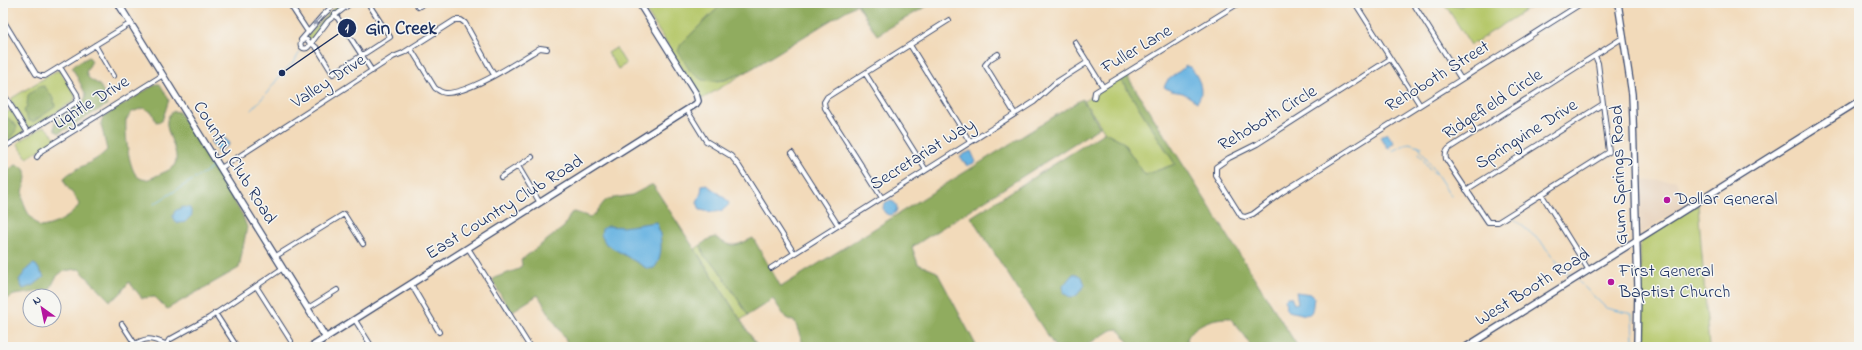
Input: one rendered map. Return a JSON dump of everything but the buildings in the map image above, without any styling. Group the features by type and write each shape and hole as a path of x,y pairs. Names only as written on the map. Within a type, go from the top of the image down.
{"street":[{"name":"Country Club Road","path":"118,3 326,338"},
{"path":"289,3 308,32"},
{"path":"336,3 330,5 301,40 300,43 302,47 305,48 310,45 323,26 335,14 350,3"},
{"path":"310,45 317,48 333,74 390,38 368,3"},
{"path":"416,3 418,7 425,3"},
{"name":"East Country Club Road","path":"311,347 698,101 696,94 639,3"},
{"name":"Fuller Lane","path":"1094,98 1095,92 1240,3"},
{"path":"1355,3 1420,106"},
{"path":"1413,3 1461,79"},
{"name":"Rehoboth Street","path":"1310,175 1582,3"},
{"name":"Gum Springs Road","path":"1618,3 1632,100 1637,347"},
{"path":"335,14 372,71"},
{"path":"3,20 36,74 41,76 45,76 131,23"},
{"name":"Valley Drive","path":"221,168 372,71 455,20 461,20 465,24 494,75"},
{"path":"882,198 825,108 824,102 827,97 949,20"},
{"name":"Ridgefield Circle","path":"1603,104 1609,152 1498,222 1491,223 1485,220 1446,158 1446,152 1448,149 1624,37"},
{"path":"1075,42 1103,87"},
{"path":"94,45 113,76"},
{"path":"910,45 970,142"},
{"path":"411,48 435,88 446,93 475,86 540,48 547,49"},
{"path":"998,54 990,59 985,65 1015,114"},
{"path":"1595,56 1598,63 1603,104"},
{"name":"Rehoboth Circle","path":"1310,175 1280,194 1254,214 1245,217 1238,212 1216,176 1215,170 1218,165 1229,158 1257,144 1390,59"},
{"name":"Secretariat Way","path":"771,268 1034,102 1055,83 1088,62"},
{"path":"3,148 75,103 78,99 77,94 60,67"},
{"path":"865,73 926,170"},
{"name":"Lightle Drive","path":"37,157 41,151 163,75"},
{"path":"3,93 28,133"},
{"name":"West Booth Road","path":"1466,347 1588,269 1859,101"},
{"name":"Springvine Drive","path":"1466,190 1603,104"},
{"path":"686,110 706,141 731,156 794,253"},
{"path":"792,152 838,225"},
{"path":"501,177 532,157"},
{"path":"518,166 540,202"},
{"path":"1542,195 1588,269"},
{"path":"276,256 344,214 362,244"},
{"path":"468,248 530,347"},
{"path":"166,346 169,340 176,335 215,314 283,268"},
{"path":"411,284 439,332"},
{"path":"256,286 291,340"},
{"path":"308,308 337,290"},
{"path":"215,314 237,347"},
{"path":"355,320 372,347"},
{"path":"122,324 134,344"},
{"path":"130,347 144,340 153,339 166,346 173,347"}],"shaded area":[{"path":"1675,180 1689,203 1640,234 1638,181"}],"green space":[{"path":"339,3 347,3 325,21 311,39 308,39 308,35"},
{"path":"641,3 723,3 681,44 714,81 725,80 748,71 702,99"},
{"path":"723,3 932,3 877,35 857,4 748,71 725,80 702,80 690,71 678,51 681,44"},
{"path":"1444,3 1462,6 1463,3 1537,3 1471,45"},
{"path":"616,48 626,64 618,69 608,53"},
{"path":"89,57 92,61 86,72 88,78 101,87 107,105 59,133 55,130 55,122 85,99 86,95 72,67"},
{"path":"56,71 60,71 75,95 74,101 31,128 27,127 11,101 12,98"},
{"path":"1126,74 1298,347 1251,347 1245,336 1230,318 1224,318 1205,322 1194,329 1187,339 1190,347 1132,347 1118,329 1111,330 1084,347 1055,347 971,217 1105,132 1122,141 1145,175 1175,164 1120,78"},
{"path":"1120,78 1175,164 1145,175 1122,141 1105,132 1084,101"},
{"path":"156,84 160,84 169,100 162,121 156,122 152,112 143,108 132,112 126,120 129,157 134,172 139,178 147,179 173,167 176,161 176,154 167,123 168,116 174,111 179,112 242,214 247,227 239,268 167,309 155,297 142,298 129,282 119,295 110,301 79,269 66,271 57,276 50,288 24,288 43,274 39,270 19,280 23,288 22,294 14,295 3,301 3,173 16,165 23,167 26,178 23,202 28,214 40,227 51,225 62,220 72,213 79,205 78,201 66,185 64,178 96,159 107,150 101,124 103,117"},
{"path":"44,86 53,98 55,107 33,122 28,120 24,111 27,106 28,95 38,87"},
{"path":"1082,99 1100,127 912,247 918,264 937,272 977,347 804,347 795,322 786,318 773,299 748,315 716,266 704,256 701,245 707,240 715,237 730,245 742,243 753,238 781,287"},
{"path":"11,110 24,129 22,134 3,146 3,141 6,140 9,118 3,121 3,115"},
{"path":"8,118 17,126 12,135 3,141 3,121"},
{"path":"44,126 57,139 27,158 17,143"},
{"path":"653,185 758,347 570,347 538,295 511,312 493,282 494,278 519,269 522,265 521,260 564,227 571,213 575,212 590,217 595,214 608,199 632,195"},
{"path":"1698,204 1709,347 1641,347 1640,240"},
{"path":"701,245 704,256 716,266 748,315 741,320 695,249"}],"water":[{"path":"1186,66 1193,70 1200,84 1201,93 1197,102 1183,93 1171,91 1164,87 1167,81"},
{"path":"1387,133 1394,143 1388,148 1380,137"},
{"path":"224,138 228,141 229,145 218,151 210,141"},
{"path":"971,151 976,162 967,166 960,156"},
{"path":"706,184 727,200 729,204 723,210 716,212 700,210 697,202 701,193 702,185"},
{"path":"887,201 893,201 897,205 897,211 893,215 887,215 883,211 883,205"},
{"path":"183,207 190,208 192,215 185,222 180,223 174,221 173,216 175,211"},
{"path":"656,222 661,239 661,252 654,268 648,269 606,244 601,235 602,229 608,226 623,227"},
{"path":"33,264 36,265 44,277 34,285 23,288 19,280"},
{"path":"1076,274 1082,277 1085,285 1077,295 1071,298 1064,293 1063,286 1072,275"},
{"path":"1296,292 1311,294 1314,297 1310,314 1307,315 1286,309 1285,299 1287,297 1291,297 1294,304 1298,303"}],"waterway":[{"path":"251,110 266,94 282,73 294,62 300,52"},
{"path":"1389,148 1392,151 1409,143 1422,147"},
{"path":"1418,145 1451,196"},
{"path":"215,154 218,151"},
{"path":"1419,153 1431,171 1436,174"},
{"path":"154,204 212,168 209,159"},
{"path":"1511,216 1541,242 1566,273 1574,275"},
{"path":"1577,280 1606,308 1632,314 1633,340"}],"place":[{"name":"Gin Creek","path":"282,73"},
{"name":"Dollar General","path":"1667,200"},
{"name":"First General Baptist Church","path":"1611,282"}]}
